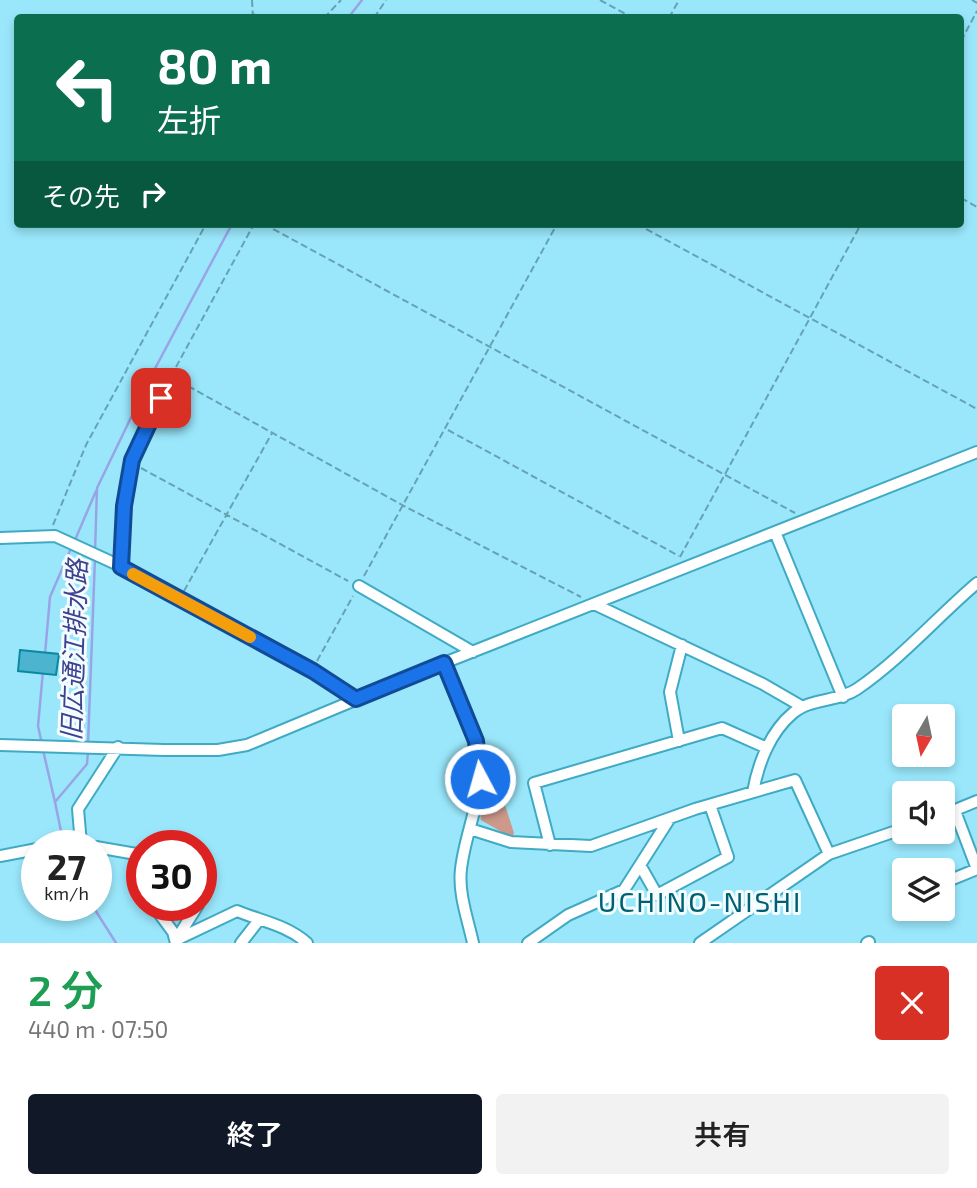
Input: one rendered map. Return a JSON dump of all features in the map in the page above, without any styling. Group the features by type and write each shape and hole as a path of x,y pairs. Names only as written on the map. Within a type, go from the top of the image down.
{"street":[{"path":"119,566 124,506 132,460 171,377"},
{"path":"0,745 218,750 247,745 444,663 977,452"},
{"path":"775,532 844,697"},
{"path":"0,538 53,535 181,599 313,671 356,699"},
{"path":"753,792 758,764 791,714 802,706 844,697 892,663 977,583"},
{"path":"359,586 473,652"},
{"path":"594,604 802,706"},
{"path":"679,741 670,692 682,645"},
{"path":"444,663 473,731 479,762 476,809 460,869 461,887 473,943"},
{"path":"550,845 534,783 722,728 767,748"},
{"path":"77,830 78,809 118,747"},
{"path":"470,828 510,842 591,846 670,818 794,780 829,854"},
{"path":"955,878 977,869 955,811 977,802"},
{"path":"640,865 657,895 728,857 710,805"},
{"path":"528,943 568,915 624,890 670,818"},
{"path":"700,943 829,854 892,832"},
{"path":"0,856 21,852"},
{"path":"176,942 237,911 259,920 272,921 307,943"},
{"path":"241,943 259,920"},
{"path":"163,921 176,942"},
{"path":"176,942 189,921"}],"path":[{"path":"328,14 341,0"},
{"path":"600,0 626,14"},
{"path":"972,0 977,3"},
{"path":"964,35 977,11"},
{"path":"53,535 86,446 204,228"},
{"path":"252,228 171,377 404,506 594,604"},
{"path":"271,228 808,519"},
{"path":"404,506 555,228"},
{"path":"644,228 977,409"},
{"path":"671,573 860,228"},
{"path":"446,429 680,557"},
{"path":"181,599 225,514 272,433"},
{"path":"132,460 359,586"}],"shaded area":[{"path":"505,805 514,833 512,838 481,820 480,811"}],"building":[{"path":"20,650 59,654 56,675 18,671"}],"waterway":[{"name":"旧広通江排水路","path":"351,14 362,0"},
{"name":"旧広通江排水路","path":"95,552 97,488 151,376 230,228"},
{"name":"旧広通江排水路","path":"75,540 96,491"},
{"name":"旧広通江排水路","path":"45,654 50,597 72,546"},
{"name":"旧広通江排水路","path":"88,744 95,558"},
{"name":"旧広通江排水路","path":"42,744 38,726 43,671"},
{"name":"旧広通江排水路","path":"43,750 55,802"},
{"name":"旧広通江排水路","path":"61,830 55,802 87,764 88,751"},
{"name":"旧広通江排水路","path":"102,921 116,943"}],"slow traffic":[{"path":"133,574 250,637"}],"district":[{"name":"UCHINO-NISHI","path":"700,901"}],"route":[{"path":"161,398 132,460 124,506 125,538 121,567 313,671 356,699 444,663 473,731 480,779"}]}
